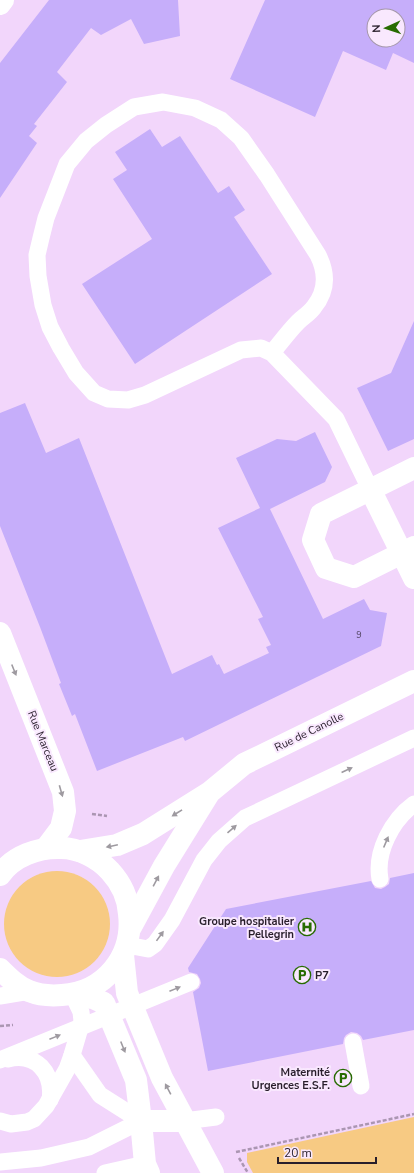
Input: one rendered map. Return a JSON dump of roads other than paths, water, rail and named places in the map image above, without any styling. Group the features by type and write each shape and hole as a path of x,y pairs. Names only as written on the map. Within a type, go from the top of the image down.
{"street":[{"path":"0,4 3,0"},
{"path":"408,550 354,577 326,568 313,540 321,514 414,468"},
{"path":"370,489 408,550 414,578"},
{"name":"Rue Marceau","path":"0,633 63,792 65,811 61,828 46,848"},
{"name":"Rue de Canolle","path":"80,851 117,845 143,834 210,792 244,764 414,681"},
{"name":"Rue de Canolle","path":"73,994 94,987 111,973 164,866 210,792"},
{"path":"0,875 4,869 23,855 46,848 63,848 80,851 102,863 118,880 128,903 126,993 162,1078 213,1173"},
{"path":"0,969 11,981 30,991 51,996 73,994 93,998 104,1003 136,1080 147,1169"},
{"path":"141,1121 184,1120"}],"lane":[{"path":"272,352 297,322 314,308 322,296 324,268 318,255 267,175 241,138 221,120 195,108 163,102 134,107 106,125 86,141 67,164 46,218 37,255 38,276 43,305 50,327 76,372 94,393 108,399 128,400 145,395 241,350 261,348 272,352 336,419 370,489"},
{"path":"127,942 148,949 154,944 172,920 204,860 219,841 246,818 414,738"},
{"path":"380,880 378,871 384,845 397,821 407,809 414,804"},
{"path":"0,1061 191,982"},
{"path":"0,996 30,991"},
{"path":"0,1122 11,1124 27,1122 34,1119 46,1106 64,1074 72,1055 82,1021 81,1012 73,994"},
{"path":"353,1042 361,1086"},
{"path":"72,1055 100,1095 141,1121"},
{"path":"0,1061 25,1058 38,1063 47,1074 51,1092 47,1108 35,1120 19,1126 10,1126 0,1122"},
{"path":"184,1120 216,1117"},
{"path":"4,1162 41,1158 89,1146 141,1121"},
{"path":"105,1173 147,1169"}],"place":[{"name":"Groupe hospitalier Pellegrin","path":"307,927"},
{"name":"P7","path":"302,975"},
{"name":"Maternité Urgences E.S.F.","path":"343,1078"}]}
